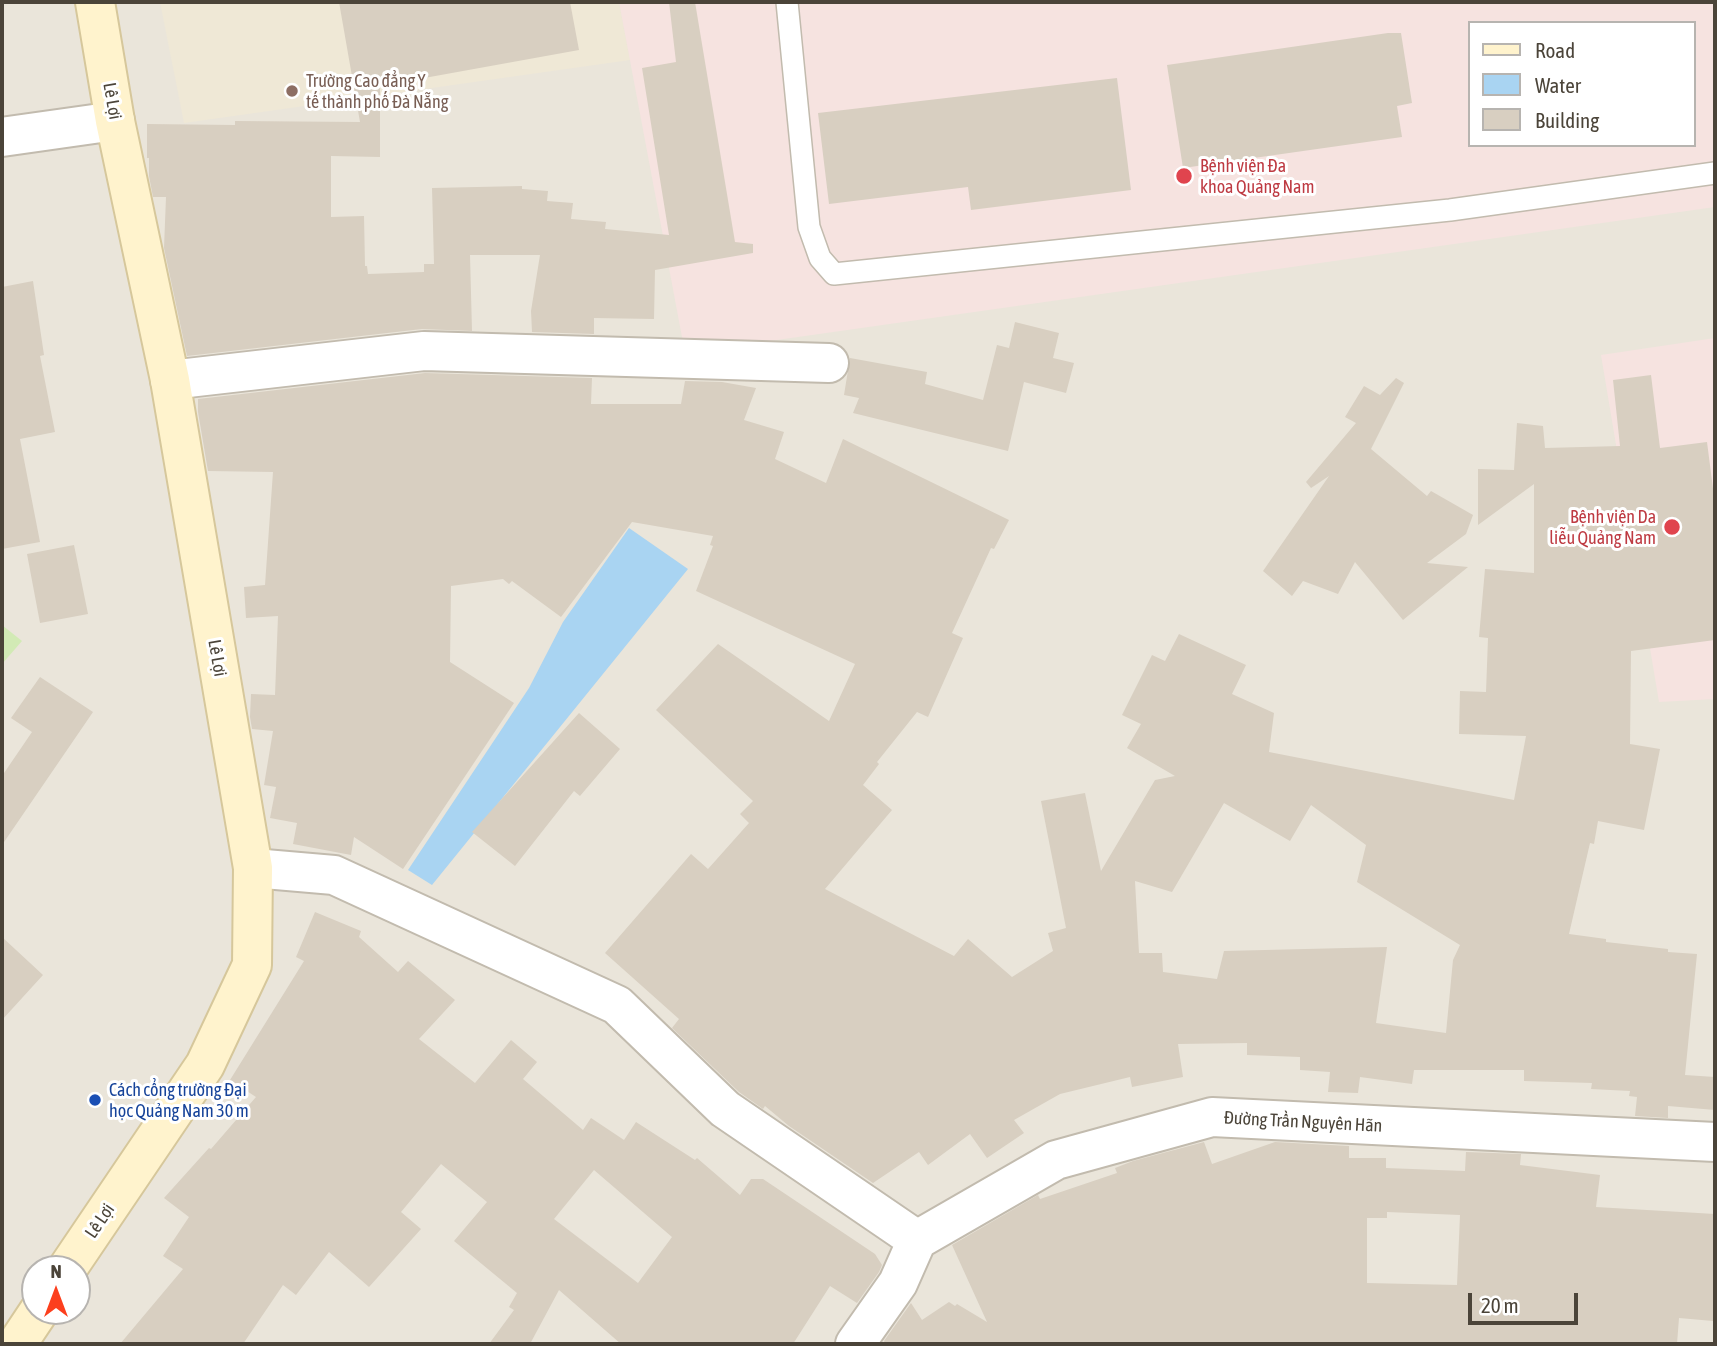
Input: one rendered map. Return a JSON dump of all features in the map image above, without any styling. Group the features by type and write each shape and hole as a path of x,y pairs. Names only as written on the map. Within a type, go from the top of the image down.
{"street":[{"name":"Lê Lợi","path":"76,1255 205,1065 252,965 253,868 170,380 115,121 95,2"},
{"path":"2,137 115,121"},
{"path":"170,380 424,351 829,363"},
{"path":"253,868 334,875 617,1005 725,1109 917,1240 898,1283 855,1344"},
{"name":"Đường Trần Nguyên Hãn","path":"917,1240 1056,1160 1212,1117 1715,1142"},
{"path":"2,1336 15,1344 29,1325"}],"lane":[{"path":"787,2 809,227 820,258 834,274 1450,210 1715,173"}],"shaded area":[{"path":"2,2 1715,2 1715,1344 2,1344"},
{"name":"Trường Cao đẳng Y tế thành phố Đà Nẵng","path":"160,2 619,2 630,60 184,123"},
{"name":"Bệnh viện Đa khoa Quảng Nam","path":"619,2 1715,2 1715,207 685,353"},
{"name":"Bệnh viện Da liễu Quảng Nam","path":"1715,338 1715,699 1659,702 1601,355"}],"green space":[{"path":"2,625 22,641 2,664"}],"water":[{"path":"629,528 688,569 432,885 408,870 529,688 563,622"}],"building":[{"path":"339,2 570,2 579,50 380,86 380,157 331,156 331,217 364,216 365,266 368,274 424,272 424,264 434,264 432,188 522,186 522,189 548,191 547,201 573,203 571,219 606,222 605,229 669,235 642,68 676,62 669,2 695,2 735,242 753,244 753,253 655,270 654,319 594,318 594,334 532,332 531,311 540,255 470,255 472,331 422,329 187,356 164,248 166,197 153,197 149,176 147,124 235,125 235,121 360,122"},
{"path":"1401,33 1412,103 1397,106 1402,137 1183,168 1167,65"},
{"path":"1117,78 1131,190 971,210 968,187 829,204 818,113"},
{"path":"33,281 44,355 40,356 55,432 20,439 40,542 2,549 2,287"},
{"path":"1015,322 1059,333 1053,358 1074,363 1066,393 1024,382 1008,451 853,413 859,398 844,395 850,358 927,372 925,384 983,400 997,345 1009,348"},
{"path":"425,373 592,378 591,404 681,404 685,381 722,382 756,388 744,420 784,432 775,459 826,483 843,439 1009,520 994,549 991,548 952,633 963,638 928,717 917,712 877,762 879,764 863,785 892,810 825,889 954,956 968,939 1012,977 1053,951 1048,933 1066,928 1041,801 1085,793 1101,871 1155,780 1175,776 1127,748 1141,724 1122,715 1152,655 1165,661 1179,634 1246,665 1232,694 1274,713 1269,752 1514,800 1526,736 1459,734 1460,691 1486,692 1488,638 1479,637 1485,569 1534,573 1534,484 1478,525 1478,469 1514,470 1517,423 1543,426 1545,448 1620,446 1613,380 1651,375 1660,448 1707,442 1715,504 1715,640 1631,651 1630,744 1660,749 1644,830 1598,821 1594,844 1590,843 1569,934 1606,939 1606,942 1668,949 1668,952 1697,954 1685,1075 1715,1077 1715,1110 1668,1106 1668,1118 1635,1116 1637,1097 1629,1096 1630,1091 1591,1089 1592,1083 1524,1081 1524,1070 1414,1070 1412,1084 1360,1077 1358,1093 1328,1092 1330,1072 1300,1070 1300,1057 1247,1055 1247,1043 1178,1044 1183,1077 1132,1087 1130,1077 1060,1094 1014,1120 1024,1133 987,1158 970,1134 928,1165 919,1152 873,1183 789,1126 765,1106 763,1109 739,1092 672,1028 679,1019 605,953 691,854 708,869 749,823 740,814 753,801 656,710 718,644 829,721 855,664 696,591 713,546 710,545 713,536 632,522 561,617 512,581 509,584 503,579 451,586 450,662 514,703 403,869 354,837 351,855 293,844 297,823 270,818 276,787 264,785 273,731 252,729 250,717 251,694 275,695 278,616 246,618 244,587 265,585 273,472 208,471 198,399","holes":["1224,803 1290,841 1311,805 1366,845 1357,882 1460,945 1453,960 1446,1033 1376,1023 1387,947 1224,951 1217,979 1163,972 1162,953 1139,953 1135,881 1172,892"]},
{"path":"1396,378 1404,383 1371,449 1427,496 1431,491 1473,515 1466,534 1427,563 1468,567 1403,620 1355,562 1338,594 1303,581 1292,596 1263,571 1329,476 1311,488 1306,482 1356,423 1345,417 1364,386 1380,395"},
{"path":"74,545 88,614 40,623 27,554"},
{"path":"40,677 93,712 2,845 2,776 32,732 11,718"},
{"path":"579,713 620,749 580,796 574,791 515,866 472,832"},
{"path":"315,912 361,931 359,937 398,972 408,961 455,1000 419,1039 475,1083 511,1040 537,1062 523,1079 583,1130 591,1118 624,1140 636,1122 695,1160 697,1158 740,1195 751,1179 763,1179 875,1254 882,1265 879,1272 857,1303 830,1286 793,1344 621,1344 559,1290 530,1344 489,1344 514,1310 509,1307 517,1293 454,1241 487,1202 441,1164 401,1212 421,1229 369,1287 329,1252 296,1295 283,1285 243,1344 120,1344 183,1269 163,1256 189,1217 164,1198 256,1097 230,1080 304,961 296,957","holes":["594,1170 672,1237 638,1283 554,1219"]},
{"path":"2,937 43,975 2,1020"},
{"path":"1204,1142 1212,1164 1275,1142 1349,1146 1349,1158 1386,1158 1386,1168 1465,1171 1466,1152 1521,1154 1520,1165 1600,1175 1596,1207 1715,1214 1713,1321 1679,1318 1677,1344 885,1344 884,1341 911,1303 922,1320 949,1302 987,1322 952,1245 1038,1195 1040,1199 1117,1173 1115,1168","holes":["1387,1212 1460,1215 1457,1285 1367,1283 1367,1218 1387,1218"]}],"place":[{"name":"Trường Cao đẳng Y tế thành phố Đà Nẵng","path":"292,91"},
{"name":"Bệnh viện Đa khoa Quảng Nam","path":"1184,176"},
{"name":"Bệnh viện Da liễu Quảng Nam","path":"1672,527"},
{"name":"Cách cổng trường Đại học Quảng Nam 30 m","path":"95,1100"}]}
